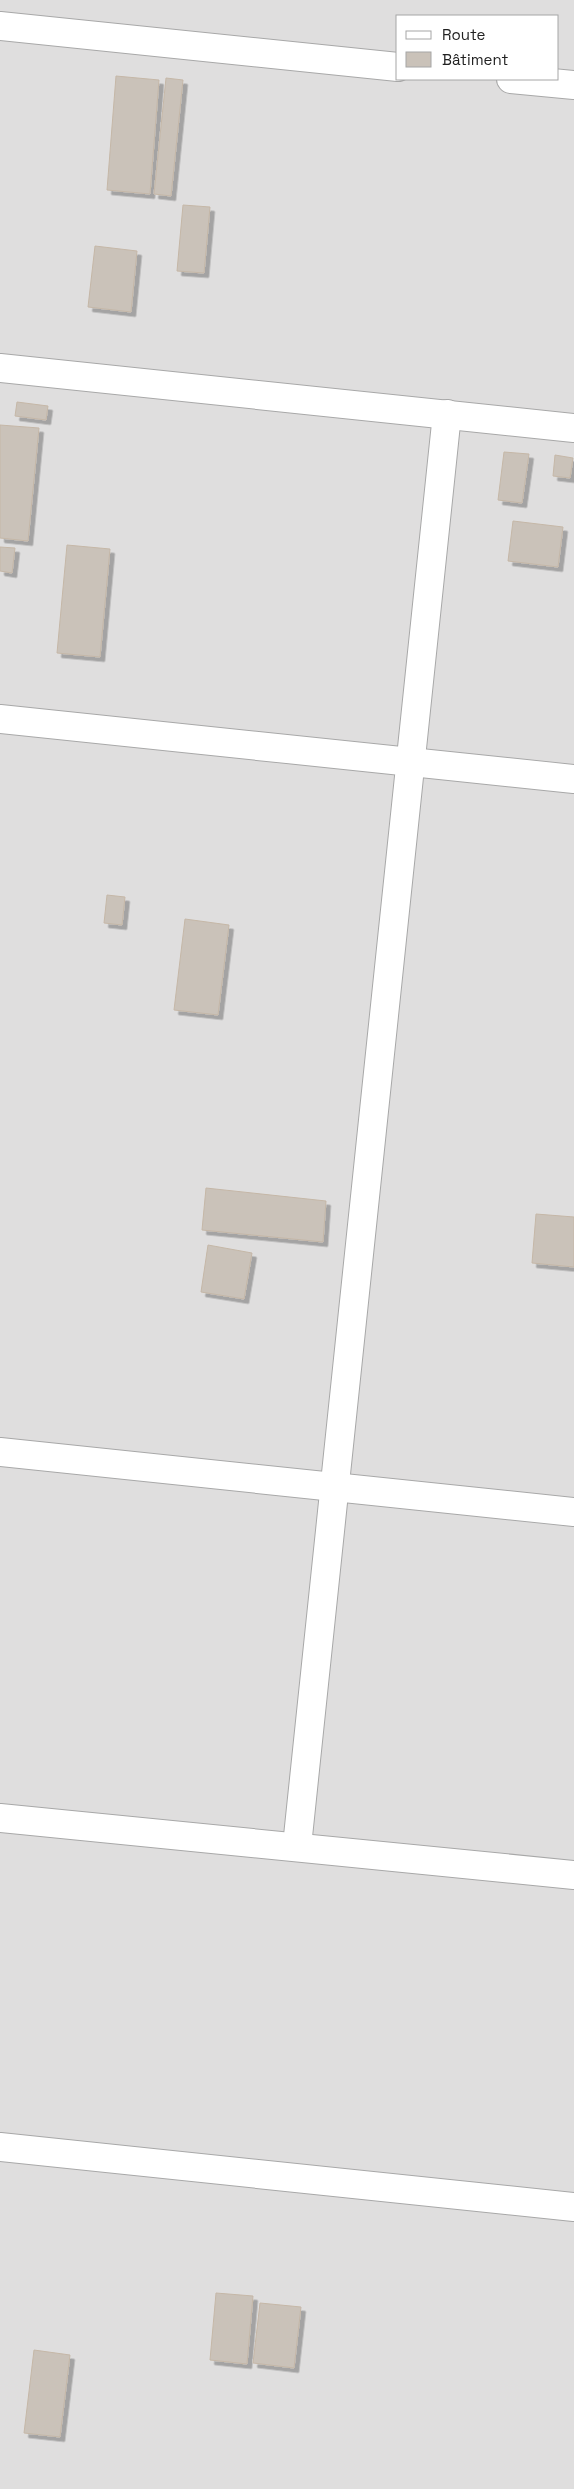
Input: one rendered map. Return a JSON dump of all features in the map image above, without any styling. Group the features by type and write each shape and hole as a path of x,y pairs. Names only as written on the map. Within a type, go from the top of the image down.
{"street":[{"path":"0,26 396,67"},
{"path":"522,80 574,85"},
{"path":"0,368 574,428"},
{"path":"298,1846 447,414"},
{"path":"0,719 574,779"},
{"path":"0,1452 574,1512"},
{"path":"0,1818 298,1846 574,1875"},
{"path":"0,2147 574,2207"}],"shaded area":[{"path":"0,0 574,0 574,2489 0,2489"}],"building":[{"path":"116,76 159,80 150,194 107,190"},
{"path":"166,78 183,80 171,196 154,194"},
{"path":"183,205 210,207 204,273 177,271"},
{"path":"95,246 137,251 131,312 88,307"},
{"path":"17,402 48,406 46,420 15,416"},
{"path":"0,425 39,428 28,541 0,538"},
{"path":"504,452 529,454 522,503 498,500"},
{"path":"555,455 573,458 570,478 553,476"},
{"path":"513,521 563,527 558,567 508,561"},
{"path":"67,545 110,549 100,657 57,653"},
{"path":"0,547 15,548 12,573 0,571"},
{"path":"107,895 125,897 122,925 104,923"},
{"path":"185,919 229,925 218,1015 174,1010"},
{"path":"206,1188 326,1201 323,1242 202,1230"},
{"path":"536,1214 574,1217 574,1267 532,1263"},
{"path":"208,1245 252,1253 244,1299 201,1292"},
{"path":"216,2293 253,2296 247,2364 210,2360"},
{"path":"260,2303 301,2307 294,2368 253,2363"},
{"path":"34,2350 70,2355 60,2437 24,2433"}]}
